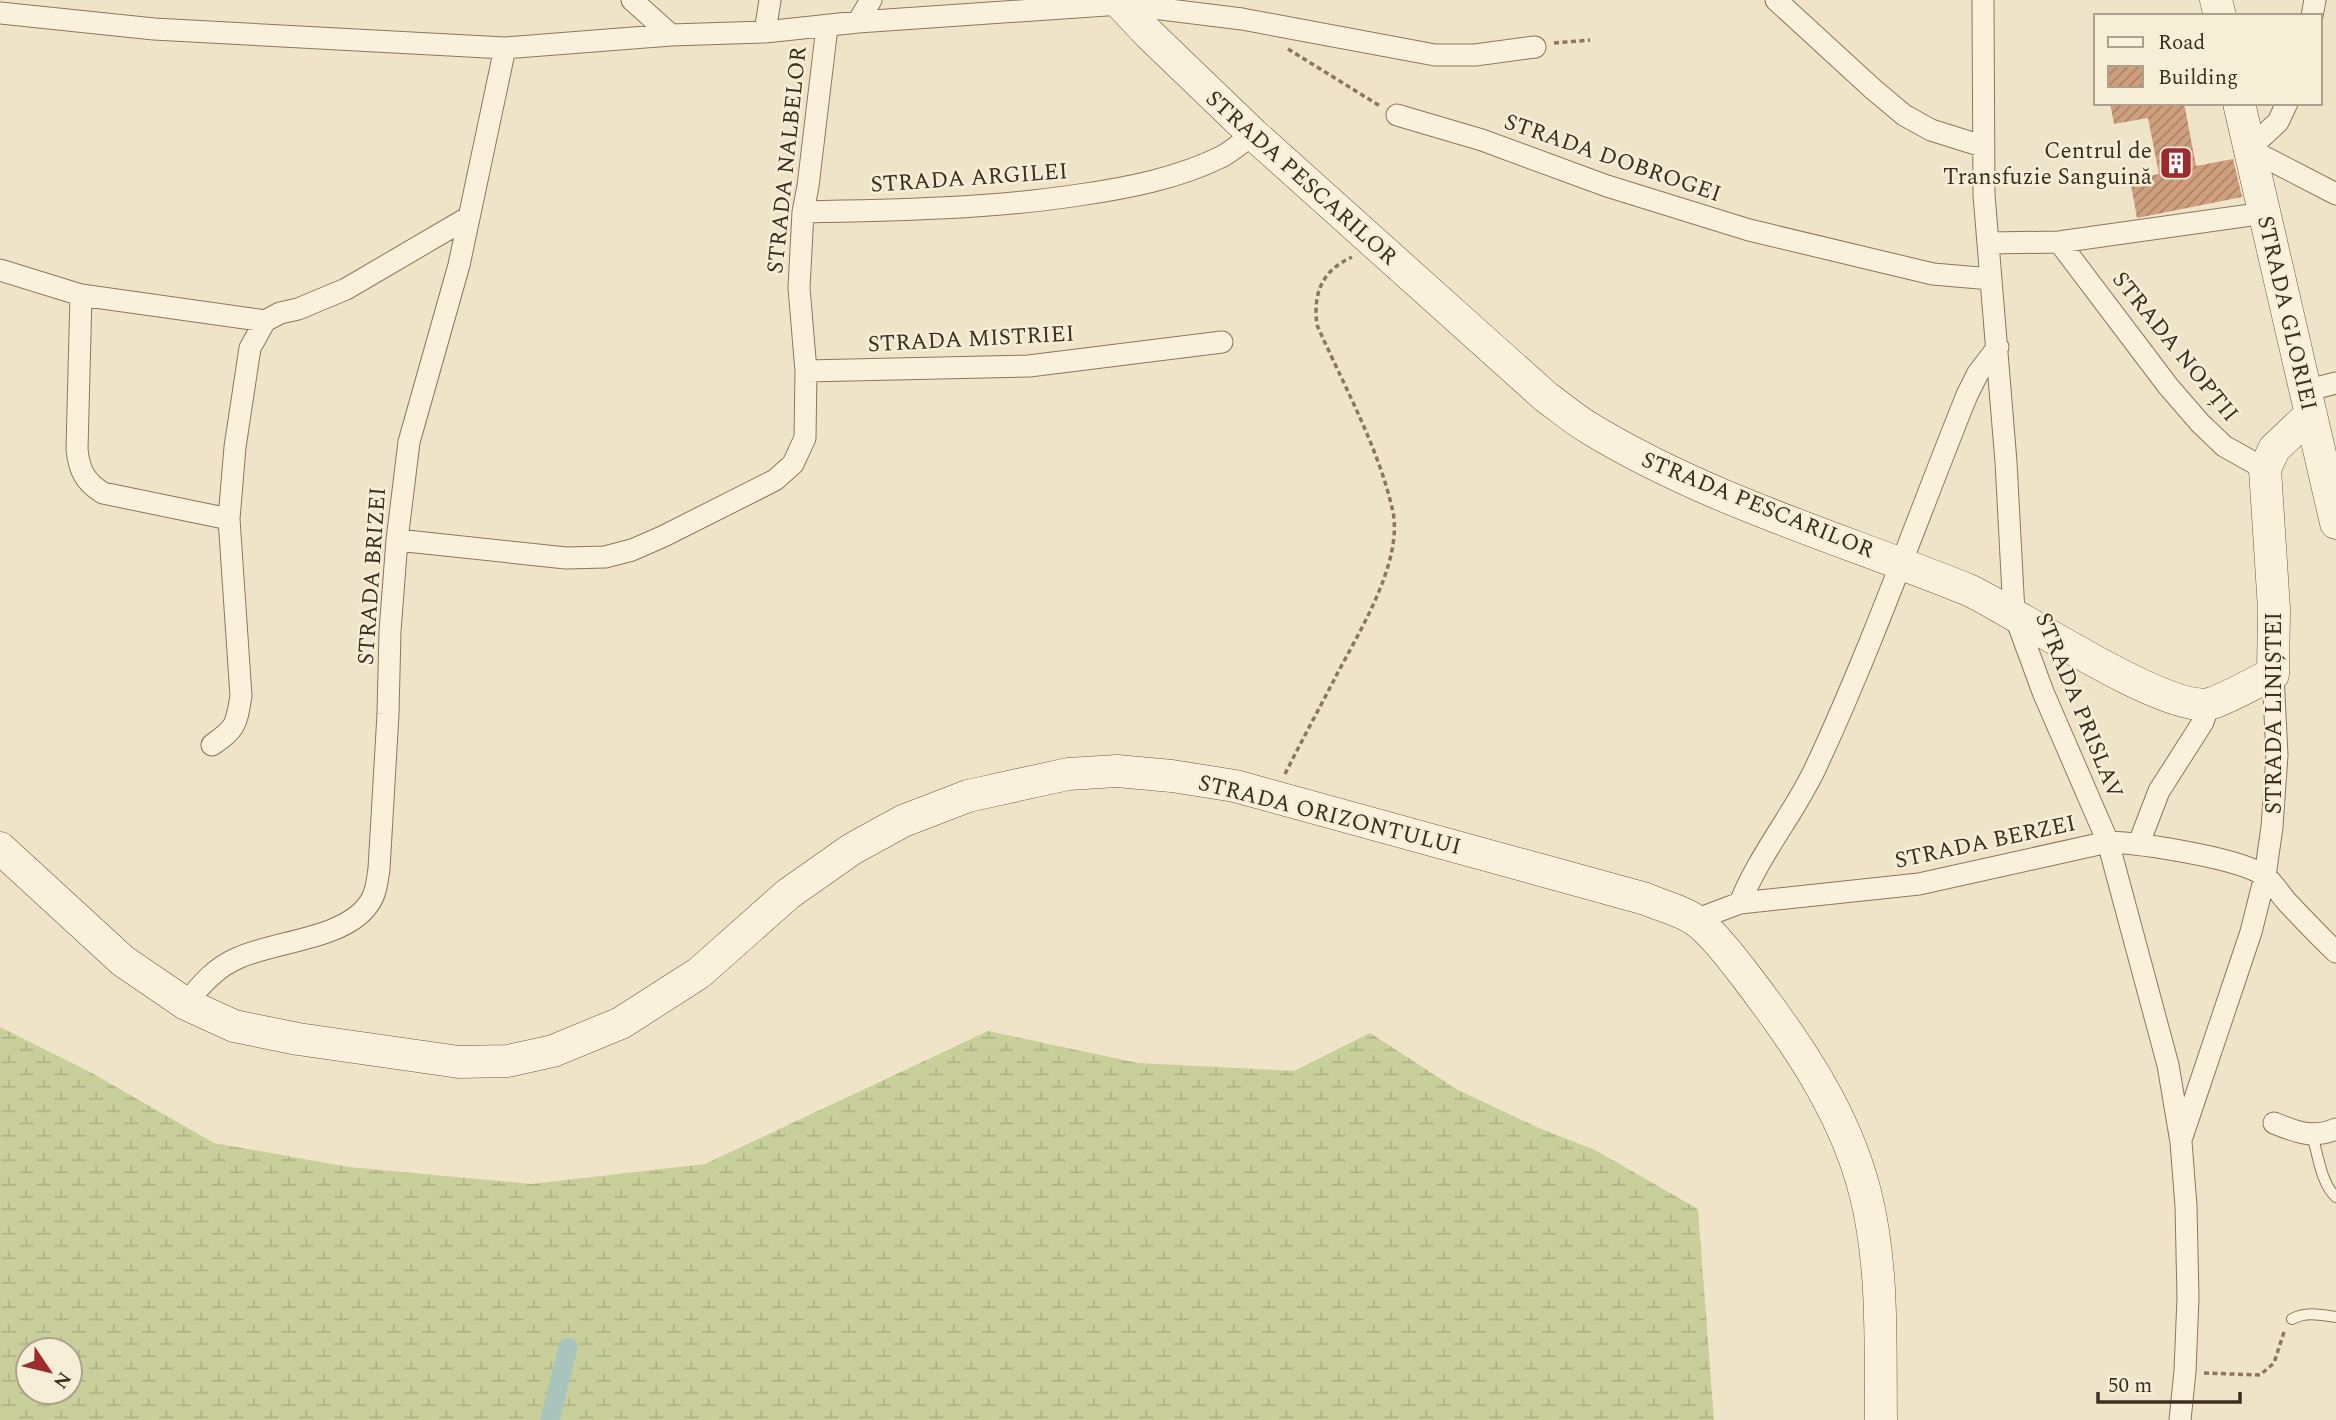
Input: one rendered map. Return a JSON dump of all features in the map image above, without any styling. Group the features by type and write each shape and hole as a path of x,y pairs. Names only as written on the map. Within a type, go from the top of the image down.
{"street":[{"path":"632,0 671,35"},
{"path":"765,32 770,0"},
{"path":"858,22 871,0"},
{"path":"1776,0 1905,115 1931,130 1982,146"},
{"name":"STRADA PRISLAV","path":"1983,0 1982,146 1998,347 2014,613 2043,692 2108,842 2168,1066 2181,1142 2186,1206 2188,1298 2180,1420"},
{"path":"0,13 154,29 505,48 671,35 765,32 858,22 1119,2 1242,19 1435,55 1475,55 1535,47"},
{"name":"STRADA PESCARILOR","path":"1119,2 1253,134 1376,246 1546,397 1586,427 1630,452 1693,482 1971,591 2153,690 2182,701 2209,704"},
{"name":"STRADA NALBELOR","path":"397,540 566,558 605,557 632,550 775,480 793,464 805,438 806,371 799,288 803,212 827,27"},
{"name":"STRADA BRIZEI","path":"186,1004 202,982 237,958 334,929 355,919 368,906 376,890 388,714 390,631 397,540 410,442 459,265 505,48"},
{"name":"STRADA GLORIEI","path":"2239,105 2336,523"},
{"path":"2286,105 2278,122 2249,149 2336,194"},
{"name":"STRADA DOBROGEI","path":"1397,116 1482,139 1607,186 1749,230 1933,274 1992,279"},
{"name":"STRADA ARGILEI","path":"803,212 948,209 1018,204 1125,188 1196,168 1225,155 1253,134"},
{"path":"1989,243 2059,242 2265,213"},
{"path":"212,745 232,732 241,696 229,519 235,447 250,348 265,321 279,313 298,309 345,289 469,217"},
{"name":"STRADA NOPȚII","path":"2059,242 2168,386 2200,423 2224,446 2265,470"},
{"path":"0,270 81,295 265,321"},
{"path":"81,295 77,449 78,466 84,477 103,493 229,519"},
{"name":"STRADA MISTRIEI","path":"806,371 1029,366 1222,342"},
{"path":"1740,903 1748,882 1813,771 1857,673 1967,395 1978,373 1998,347"},
{"path":"2265,470 2274,449 2308,402 2336,383"},
{"name":"STRADA LINIȘTEI","path":"2181,1142 2250,932 2265,876 2272,827 2277,755 2273,674 2274,609 2265,470"},
{"path":"2139,843 2160,791 2203,722 2209,704 2273,674"},
{"name":"STRADA ORIZONTULUI","path":"0,848 123,961 186,1004 234,1027 298,1040 459,1062 508,1062 553,1051 621,1023 699,973 788,894 852,849 903,821 968,796 1068,774 1118,771 1235,786 1646,899 1695,920 1733,959 1783,1024 1829,1100 1865,1192 1874,1241 1879,1287 1881,1420"},
{"name":"STRADA BERZEI","path":"1695,920 1740,903 1919,884 2108,842 2139,843 2207,857 2248,868 2265,876 2336,953"},
{"path":"2274,1123 2312,1135 2336,1129"}],"lane":[{"path":"2312,1135 2330,1192 2336,1197"},
{"path":"2292,1319 2310,1314 2336,1317"}],"path":[{"path":"1535,47 1540,44 1590,40"},
{"path":"1288,49 1397,116"},
{"path":"1273,796 1358,635 1381,585 1393,545 1393,513 1372,447 1317,325 1314,306 1317,291 1329,275 1346,260 1376,246"},
{"path":"2185,1371 2260,1375 2274,1363 2281,1335 2292,1319"}],"green space":[{"path":"0,1027 90,1072 214,1143 349,1167 531,1184 705,1164 988,1031 1138,1063 1294,1071 1370,1033 1458,1090 1539,1128 1595,1150 1698,1209 1714,1420 0,1420"}],"building":[{"name":"Centrul de Transfuzie Sanguină","path":"2110,105 2184,105 2196,166 2233,159 2242,197 2137,218 2130,180 2159,174 2148,118 2114,124"}],"waterway":[{"path":"550,1420 568,1347"}],"place":[{"name":"Centrul de Transfuzie Sanguină","path":"2176,163"}]}
